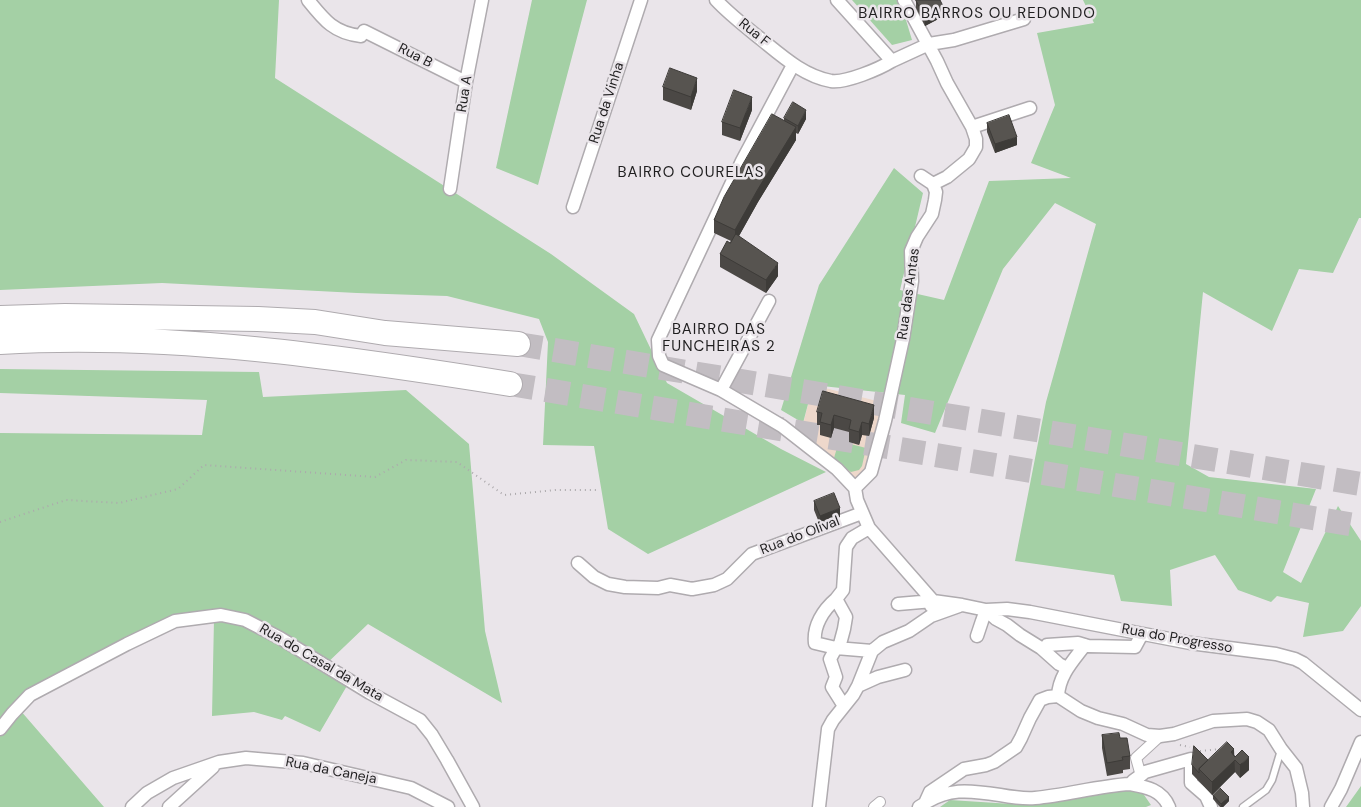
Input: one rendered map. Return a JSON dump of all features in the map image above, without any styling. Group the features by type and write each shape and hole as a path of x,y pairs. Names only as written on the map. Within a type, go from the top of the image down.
{"highway":[{"path":"0,302 218,306 294,310 357,321 404,334"},
{"path":"0,318 100,316 315,322 385,333 518,344"},
{"path":"0,342 79,340 229,347 355,360 510,384"}],"street":[{"name":"Rua B","path":"308,0 332,26 348,34 361,36 364,31 466,82"},
{"name":"Rua A","path":"450,189 466,82 482,0"},
{"name":"Rua da Vinha","path":"573,207 641,0"},
{"path":"707,0 718,2"},
{"path":"837,0 892,61"},
{"path":"904,0 972,127 976,139 976,147 969,160 947,178 933,184 921,176"},
{"name":"Rua F","path":"718,2 731,15 793,65 812,75 832,81 848,80 929,44 954,40 1024,19"},
{"path":"793,65 742,161 658,340 659,356 663,364 721,390 782,426 837,469 855,488 862,513 869,528 933,601"},
{"path":"972,127 1030,108"},
{"name":"Rua das Antas","path":"855,488 871,472 884,422 903,339 912,281 911,251 932,214 936,192 933,184"},
{"path":"721,390 769,301"},
{"name":"Rua do Olival","path":"578,563 608,584 625,587 658,588 670,585 692,589 714,585 726,580 752,554 862,513"},
{"path":"869,528 852,538 846,547 843,590 828,606 818,622 814,638 815,644 872,651"},
{"path":"836,599 846,617 840,644 830,659 836,677 832,687 844,706"},
{"path":"923,622 933,601"},
{"path":"898,604 933,601 986,610 1067,668"},
{"path":"819,807 828,729 858,686 872,651 883,642 909,631 931,616 962,605"},
{"name":"Rua do Progresso","path":"986,610 1007,609 1030,612 1190,643 1286,656 1303,663 1358,706"},
{"path":"977,636 986,610"},
{"name":"Rua do Casal da Mata","path":"0,729 30,696 127,644 175,621 222,615 245,620 280,638 370,693 420,720 432,735 447,760 472,807"},
{"path":"1044,650 1048,644 1078,643 1088,646 1135,647 1142,634"},
{"path":"1058,696 1059,685 1067,668 1085,645"},
{"path":"858,686 878,677 904,670"},
{"path":"922,805 930,792 964,769 986,766 1016,747 1040,700 1058,696 1081,711 1123,724 1147,735 1174,734 1213,721 1247,719 1257,722 1270,730 1281,749 1296,768 1301,785 1303,807"},
{"path":"1141,776 1136,758 1160,736"},
{"path":"1331,807 1341,789 1361,742"},
{"name":"Rua da Caneja","path":"132,807 147,793 173,778 219,762 246,758 303,762 411,788 448,807"},
{"path":"1130,784 1145,772 1191,759 1191,783 1206,796 1211,807"},
{"path":"169,807 219,762"},
{"path":"922,805 956,791 1032,798 1130,784 1147,787 1156,791 1166,800 1170,807"}],"lane":[{"path":"1242,807 1266,790 1272,780 1281,749"}],"path":[{"path":"0,522 66,500 119,503 178,488 204,465 376,477 406,460 457,462 504,495 556,490 597,490"},
{"path":"1191,759 1192,752 1226,749"}],"shaded area":[{"path":"813,385 883,404 867,470 858,477 853,478 800,436"}],"green space":[{"path":"0,0 279,0 275,78 551,254 634,314 667,383 781,449 826,472 648,554 608,529 594,446 543,445 548,342 539,319 447,296 162,283 0,290"},
{"path":"532,0 587,0 538,185 496,168"},
{"path":"852,0 900,0 912,40 892,45"},
{"path":"1083,0 1361,0 1361,218 1359,218 1333,273 1299,269 1272,331 1203,292 1186,464 1209,477 1316,489 1283,572 1301,583 1338,506 1361,541 1361,606 1343,631 1303,637 1309,603 1277,596 1271,602 1238,590 1215,555 1170,570 1172,606 1121,601 1114,575 1015,561 1046,402 1096,224 1055,203 1003,269 935,433 901,423 905,395 813,385 803,423 781,410 819,285 894,168 923,193 900,290 944,300 989,181 1071,178 1031,163 1055,105 1037,33 1094,23"},
{"path":"0,369 259,372 263,397 406,390 469,444 485,631 502,703 368,624 322,668 348,684 320,732 285,716 282,720 254,712 212,716 214,619 169,628 96,668 44,691 20,710 104,807 0,807 0,433 202,435 207,400 0,393"},
{"path":"839,441 866,448 862,466 859,470 851,472 837,463 834,458"},
{"path":"1361,786 1361,807 1346,807"},
{"path":"1128,790 1142,792 1151,805 1146,807 940,807 950,800 1027,805"}],"building":[{"path":"916,0 940,0 944,8 925,17"},
{"path":"670,68 697,78 691,97 663,87"},
{"path":"734,90 752,97 740,128 722,122"},
{"path":"793,102 806,110 798,126 784,118"},
{"path":"772,114 796,127 735,230 714,220 724,197"},
{"path":"1009,115 1017,137 995,144 987,123"},
{"path":"736,234 778,263 766,280 720,254 727,241 730,243"},
{"path":"823,391 874,405 869,424 862,422 859,432 849,429 851,420 834,415 831,425 820,422 822,413 817,412"},
{"path":"834,493 840,508 820,516 814,501"},
{"path":"1119,733 1120,738 1127,738 1130,756 1122,757 1123,760 1107,763 1102,735"},
{"path":"1227,742 1234,749 1231,752 1235,757 1242,750 1249,757 1240,765 1235,760 1212,782 1199,769"},
{"path":"1194,746 1208,760 1199,769 1199,773 1192,765"},
{"path":"1220,788 1229,797 1221,804 1213,795"}],"tunnel":[{"path":"518,344 1361,484"},
{"path":"510,384 1361,526"}],"district":[{"name":"BAIRRO BARROS OU REDONDO","path":"977,14"},
{"name":"BAIRRO COURELAS","path":"691,173"},
{"name":"BAIRRO DAS FUNCHEIRAS 2","path":"719,338"}]}
